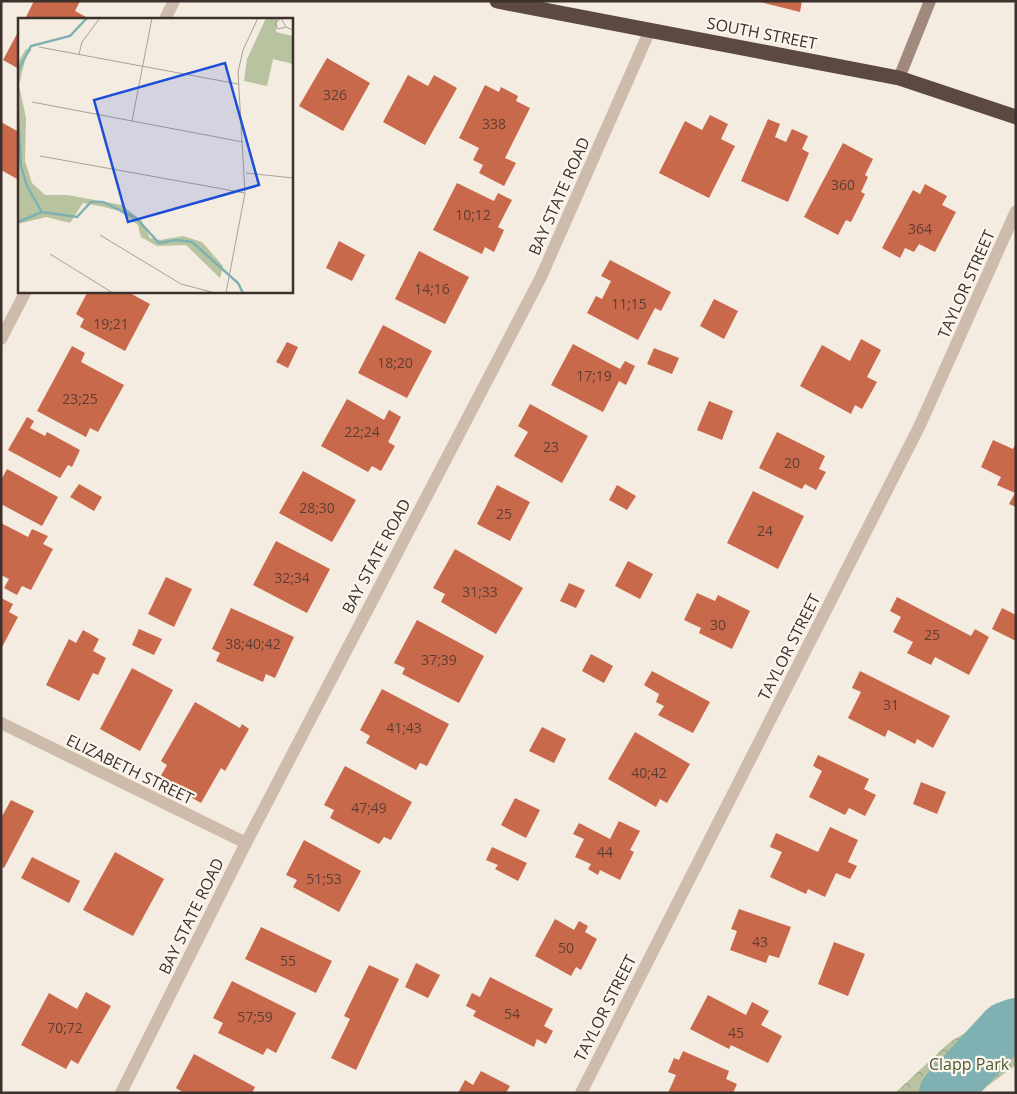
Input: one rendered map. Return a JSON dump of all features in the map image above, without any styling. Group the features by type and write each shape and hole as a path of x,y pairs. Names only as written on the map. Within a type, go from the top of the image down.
{"highway":[{"name":"SOUTH STREET","path":"497,1 899,78 1016,117"}],"street":[{"path":"166,18 174,1"},
{"path":"899,78 930,1"},
{"name":"BAY STATE ROAD","path":"121,1093 246,843 541,277 650,30"},
{"name":"TAYLOR STREET","path":"580,1093 920,425 1016,211"},
{"path":"1,339 25,292"},
{"name":"ELIZABETH STREET","path":"1,724 246,843"}],"green space":[{"name":"Clapp Park","path":"1016,1002 1016,1065 978,1093 895,1093 950,1042"}],"building":[{"path":"34,1 80,1 75,11 86,17 86,18 26,18"},
{"path":"756,1 802,1 800,12"},
{"path":"18,32 18,68 3,60"},
{"path":"327,58 370,83 343,131 299,106"},
{"path":"408,75 428,86 434,75 457,88 425,145 383,122"},
{"path":"485,85 499,92 501,87 518,96 516,101 530,108 505,158 516,163 504,186 479,173 483,165 473,160 479,148 459,138"},
{"path":"710,115 728,124 721,139 735,146 709,198 659,173 685,121 702,130"},
{"path":"768,119 780,124 775,137 786,142 792,129 808,136 802,149 809,153 788,202 741,181"},
{"path":"1,122 18,131 18,179 1,170"},
{"path":"843,143 873,159 865,175 868,177 861,192 865,194 851,222 846,220 838,235 804,217"},
{"path":"457,183 494,201 498,193 512,200 498,227 504,230 494,252 485,247 482,254 433,230"},
{"path":"925,184 947,196 942,205 956,212 935,252 919,244 914,252 905,248 900,258 882,248 913,190 920,194"},
{"path":"339,241 365,255 352,281 326,268"},
{"path":"419,251 469,277 445,324 395,299"},
{"path":"610,260 671,292 661,311 655,308 638,340 587,313 596,296 602,299 611,281 601,276"},
{"path":"87,292 128,292 150,304 125,351 80,327 84,319 76,314"},
{"path":"714,299 738,311 724,339 700,326"},
{"path":"383,325 432,351 407,398 358,373"},
{"path":"861,339 881,350 867,377 877,382 862,409 855,405 851,414 800,386 822,345 850,361"},
{"path":"287,342 298,347 288,368 276,362"},
{"path":"573,344 620,369 625,361 635,366 626,385 619,381 603,412 551,385"},
{"path":"72,346 85,353 81,362 124,385 98,432 90,428 86,437 37,411"},
{"path":"654,348 679,358 672,374 647,364"},
{"path":"347,399 384,420 389,410 401,417 388,442 395,446 381,471 372,466 368,472 321,446"},
{"path":"709,401 733,411 722,440 697,430"},
{"path":"530,404 588,436 562,483 514,456 528,432 518,426"},
{"path":"27,417 34,421 30,428 45,436 47,432 80,450 72,467 68,465 60,478 8,450"},
{"path":"777,432 825,456 819,469 826,472 816,490 805,484 802,489 759,468"},
{"path":"993,440 1013,449 1016,443 1016,507 1009,504 1015,493 997,485 1001,477 981,467"},
{"path":"7,469 58,497 42,526 1,504 1,480"},
{"path":"303,471 356,500 332,542 279,513"},
{"path":"79,484 102,497 94,511 70,497"},
{"path":"497,485 530,502 510,541 477,524"},
{"path":"617,485 636,496 627,510 609,500"},
{"path":"753,491 804,516 778,569 727,543"},
{"path":"1,523 28,537 32,529 48,536 43,544 53,549 31,590 22,586 17,595 4,588 9,579 1,575"},
{"path":"276,541 330,569 307,613 253,585"},
{"path":"455,549 523,588 496,634 441,602 445,594 433,588"},
{"path":"628,561 653,574 640,599 615,586"},
{"path":"166,577 192,589 174,627 148,614"},
{"path":"569,583 585,590 576,608 560,601"},
{"path":"697,593 715,601 718,595 750,611 732,649 699,633 701,628 684,620"},
{"path":"897,597 971,636 975,629 989,637 969,675 935,657 931,665 907,653 913,642 893,632 901,617 890,611"},
{"path":"1,598 13,604 9,612 18,617 1,649"},
{"path":"231,608 294,637 275,678 266,674 263,682 216,661 220,653 212,649"},
{"path":"1002,608 1016,615 1016,641 992,629"},
{"path":"417,620 484,656 459,703 402,674 405,668 394,663"},
{"path":"139,629 162,639 154,655 132,645"},
{"path":"83,630 99,639 93,651 106,658 98,675 93,673 79,701 46,685 69,639 76,643"},
{"path":"591,654 613,666 604,683 582,671"},
{"path":"132,668 173,690 140,751 100,729"},
{"path":"652,671 710,702 693,733 658,715 664,706 656,702 659,694 644,685"},
{"path":"860,671 950,716 933,748 917,739 915,744 888,730 885,737 848,718 861,692 852,688"},
{"path":"382,689 449,724 427,766 420,763 416,770 366,743 370,736 360,730"},
{"path":"195,702 240,728 242,724 249,729 225,771 221,768 201,803 159,779 167,765 161,761"},
{"path":"542,727 566,739 554,763 529,751"},
{"path":"635,732 690,764 667,803 660,799 656,807 608,779"},
{"path":"818,755 869,779 864,789 876,795 865,816 849,808 845,815 809,797 822,771 813,766"},
{"path":"345,766 412,802 391,840 384,837 379,844 330,818 334,810 324,805"},
{"path":"921,782 946,792 937,814 913,804"},
{"path":"515,798 540,810 526,838 501,825"},
{"path":"11,800 34,811 4,868 1,866 1,818"},
{"path":"619,821 640,831 630,850 634,852 620,880 600,870 598,875 588,869 591,864 575,857 584,839 573,834 579,823 610,839"},
{"path":"830,827 858,840 848,862 857,866 850,879 836,873 825,897 808,889 806,894 770,877 782,852 770,847 776,833 818,852"},
{"path":"304,840 361,871 339,912 293,887 297,880 286,875"},
{"path":"492,847 527,863 518,881 495,869 498,865 486,860"},
{"path":"115,852 164,879 133,936 83,910"},
{"path":"32,857 80,881 69,903 21,878"},
{"path":"739,909 791,927 779,958 769,955 766,963 730,950 737,931 731,929"},
{"path":"555,919 574,930 579,921 588,926 585,932 597,939 581,970 576,967 571,976 535,956"},
{"path":"261,927 332,961 316,993 245,959"},
{"path":"834,942 865,954 848,996 818,984"},
{"path":"416,963 440,975 428,998 405,987"},
{"path":"369,965 399,979 356,1070 331,1058 350,1019 344,1016"},
{"path":"490,977 553,1009 544,1026 553,1031 546,1044 537,1039 534,1047 473,1016 476,1011 466,1006 472,993 480,997"},
{"path":"232,981 296,1013 276,1053 267,1048 263,1055 218,1033 223,1023 213,1018"},
{"path":"86,992 111,1006 78,1064 71,1060 66,1069 21,1045 49,993 77,1009"},
{"path":"708,995 746,1015 752,1002 769,1011 761,1025 782,1036 768,1063 731,1045 729,1049 690,1029"},
{"path":"683,1051 729,1071 726,1079 737,1084 733,1093 668,1093 676,1075 668,1072 674,1058 679,1060"},
{"path":"194,1054 255,1087 252,1093 184,1093 176,1088"},
{"path":"481,1071 510,1086 506,1093 458,1093 465,1080 473,1085"}],"waterway":[{"path":"945,1093 1005,1028 1016,1024"}]}
